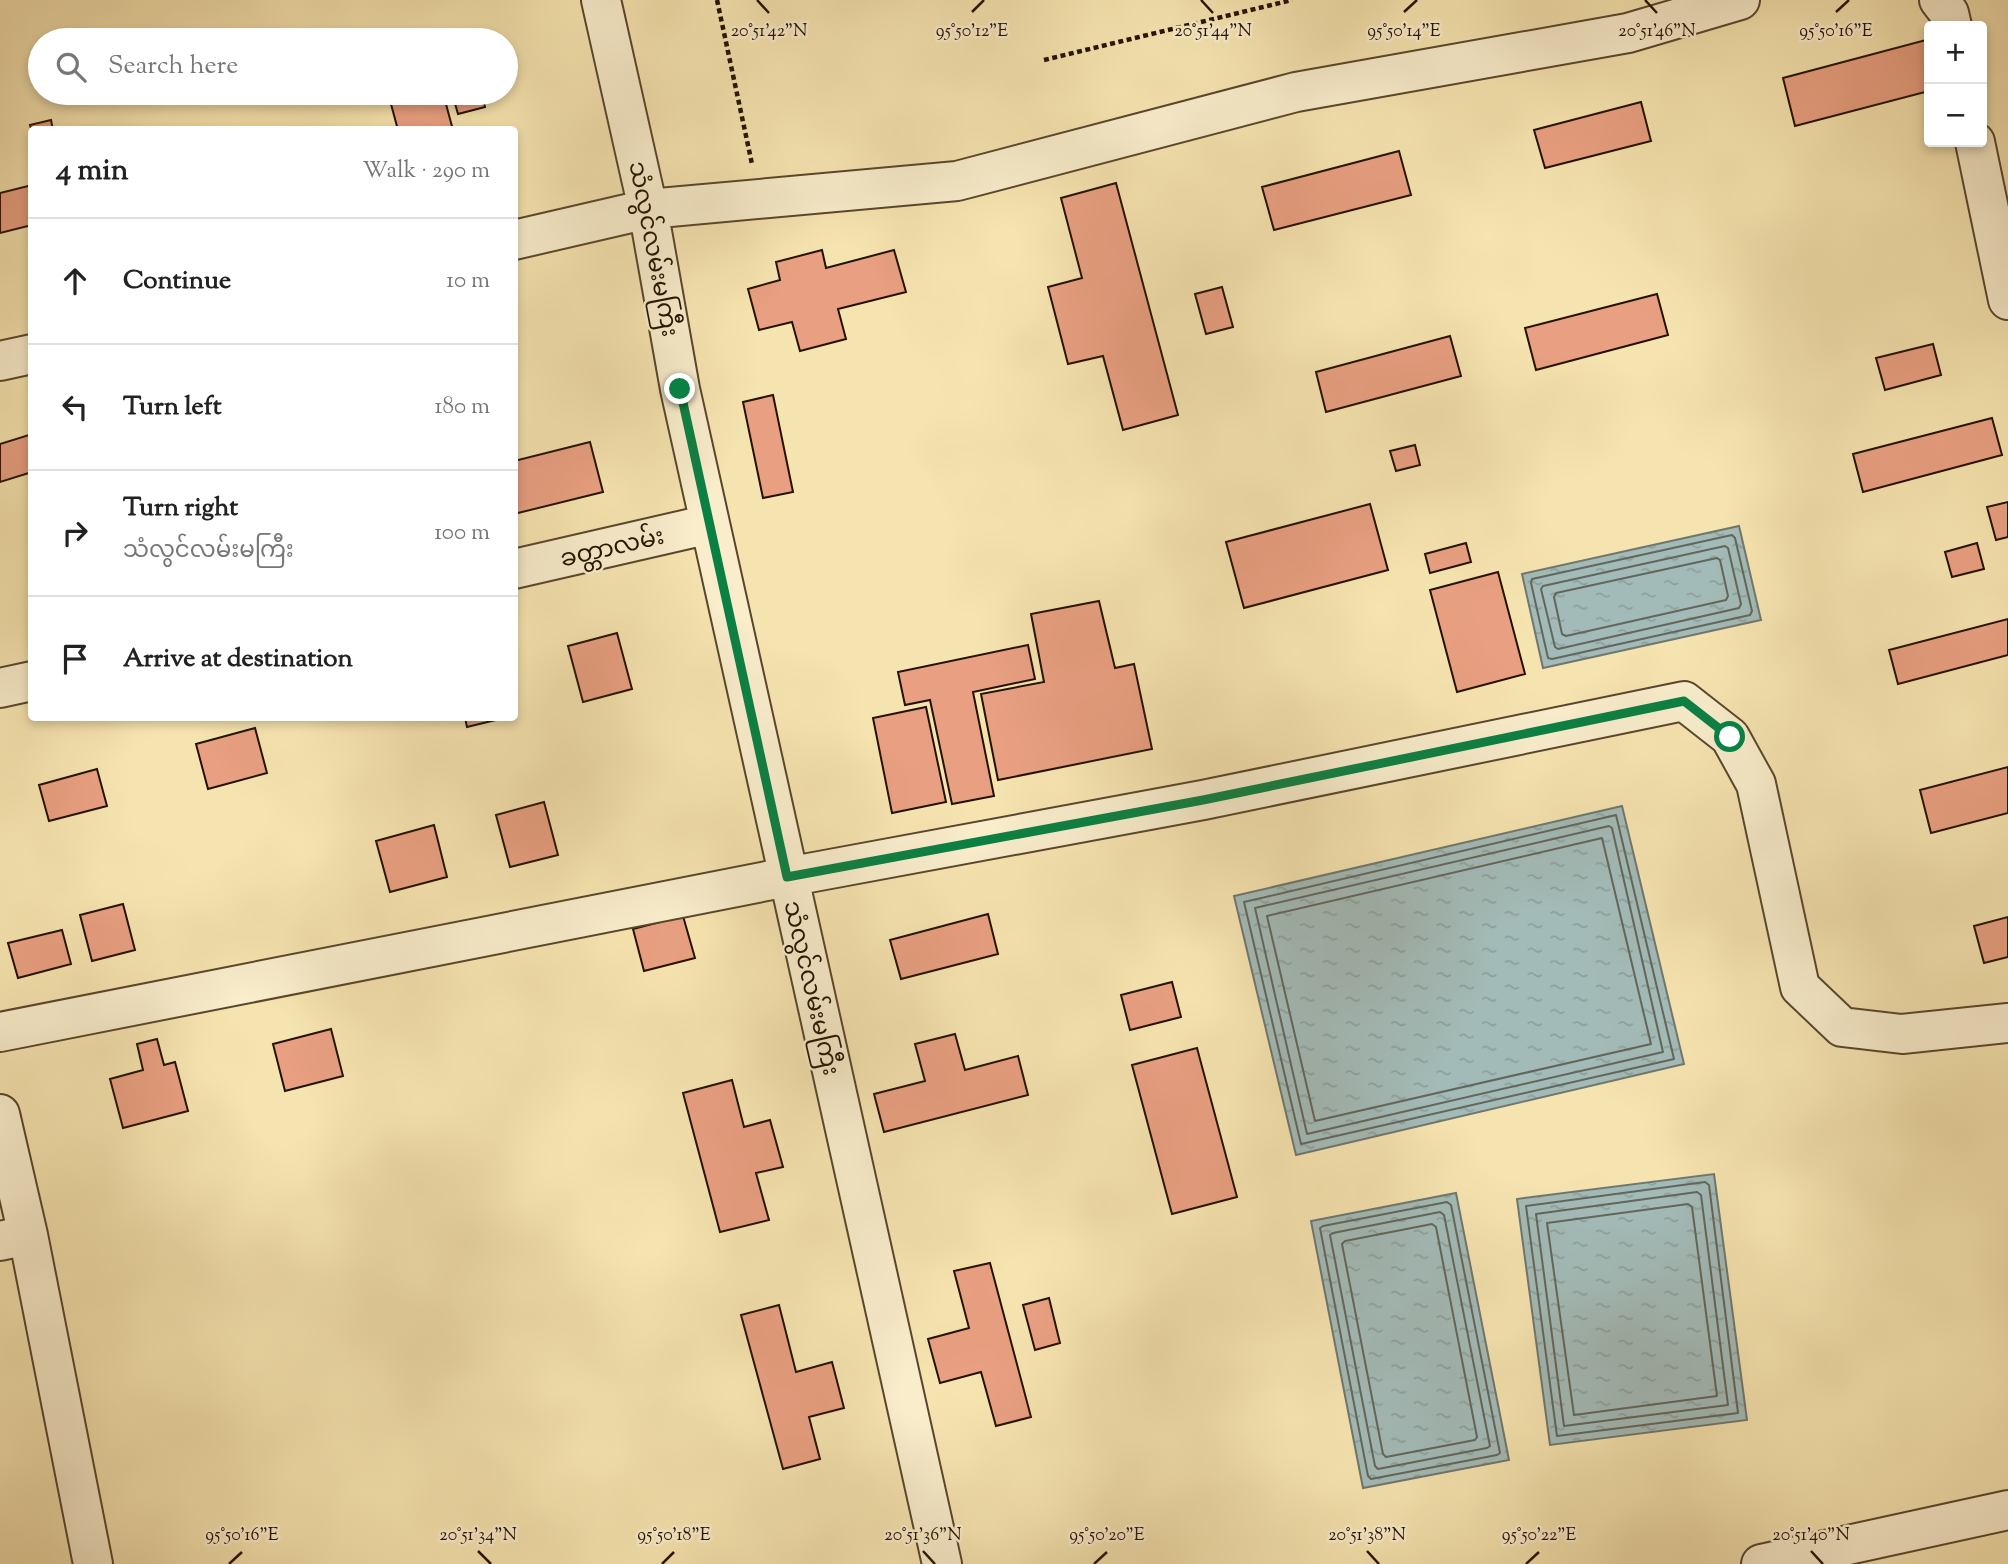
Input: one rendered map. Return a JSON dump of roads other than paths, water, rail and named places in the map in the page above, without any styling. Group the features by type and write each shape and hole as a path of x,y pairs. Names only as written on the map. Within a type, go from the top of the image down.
{"street":[{"name":"သံလွင်လမ်းမကြီး","path":"601,0 648,209 680,389 942,1564"},
{"path":"518,239 648,209 957,181 1296,92 1628,33 1740,0"},
{"path":"1939,0 1949,13 1951,21"},
{"path":"1976,147 2008,300"},
{"path":"0,361 28,355"},
{"name":"ခတ္တာလမ်း","path":"518,568 710,524"},
{"path":"0,688 28,682"},
{"path":"0,1032 787,877 1203,800 1684,701 1730,737 1756,784 1800,987 1842,1027 1902,1034 2008,1023"},
{"path":"0,1114 14,1238 93,1564"},
{"path":"1760,1564 2008,1510"}],"water":[{"path":"1739,526 1761,620 1543,668 1522,574"},
{"path":"1622,806 1684,1064 1296,1155 1234,896"},
{"path":"1714,1174 1747,1420 1550,1445 1517,1199"},
{"path":"1456,1193 1509,1460 1363,1488 1311,1221"}]}
